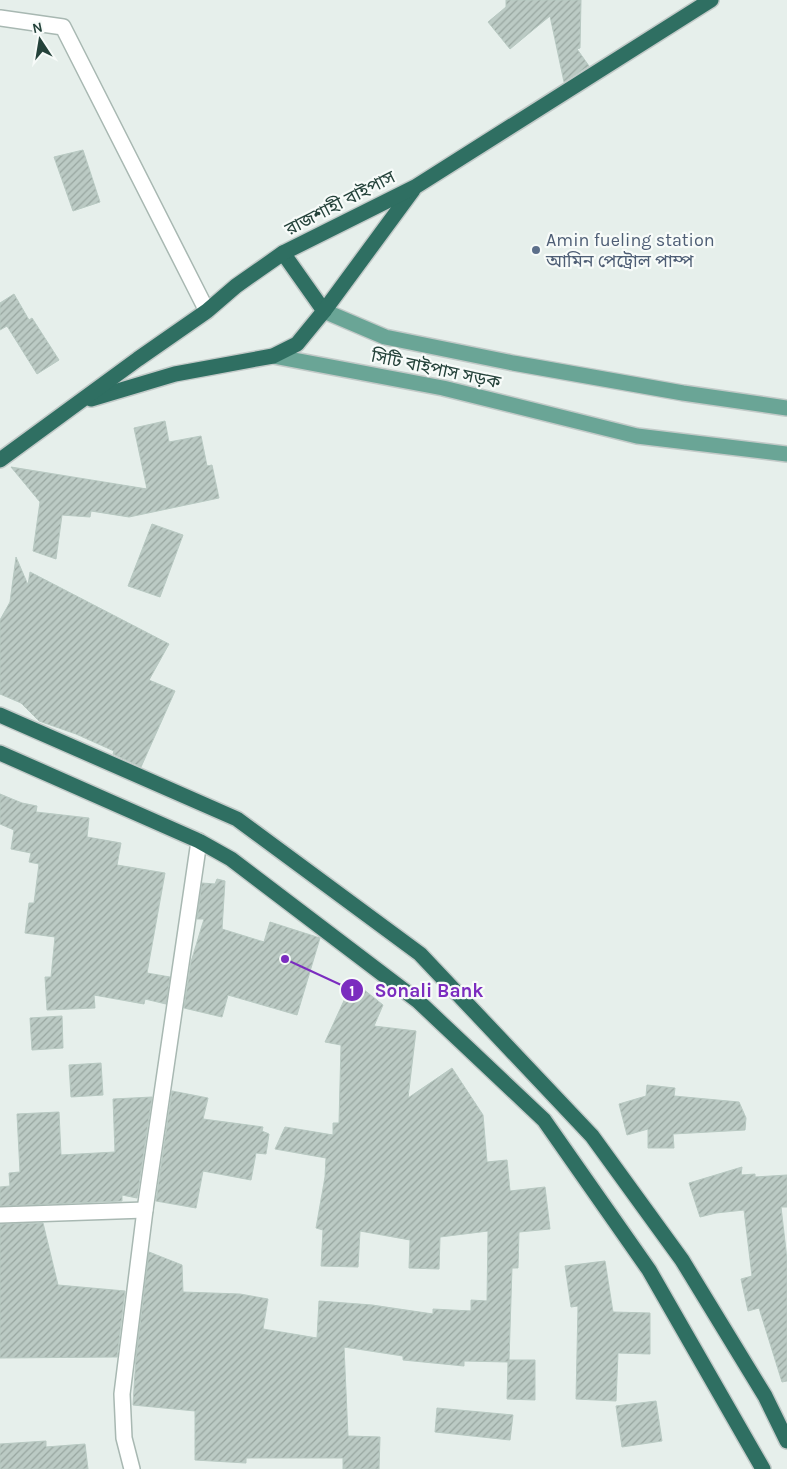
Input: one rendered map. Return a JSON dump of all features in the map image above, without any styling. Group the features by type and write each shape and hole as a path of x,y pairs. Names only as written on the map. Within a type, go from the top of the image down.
{"highway":[{"name":"রাজশাহী বাইপাস","path":"0,460 207,311 236,286 283,253 415,187 711,0"},
{"path":"273,356 297,344 324,311 415,187"},
{"path":"283,253 324,311"},
{"name":"সিটি বাইপাস সড়ক","path":"80,402 175,374 273,356"},
{"path":"0,715 237,819 420,954 592,1136 682,1260 765,1396 787,1441"},
{"path":"0,753 200,841 232,859 418,1001 544,1120 650,1270 763,1469"}],"main road":[{"path":"324,311 385,337 513,363 673,392 787,408"},
{"name":"সিটি বাইপাস সড়ক","path":"273,356 443,388 637,436 787,454"}],"street":[{"path":"0,18 63,27 207,311"},
{"path":"132,1469 124,1438 122,1394 144,1210 200,841"},
{"path":"0,1215 144,1210"}],"building":[{"path":"506,0 581,0 580,48 577,49 589,66 564,82 550,16 510,49 488,22 506,7"},
{"path":"83,150 100,202 73,211 54,157"},
{"path":"14,294 29,320 32,318 59,360 37,374 7,326 0,330 0,303"},
{"path":"165,421 169,442 201,436 207,466 212,465 219,498 129,517 91,511 90,517 62,515 56,559 33,551 40,502 11,467 147,489 134,428"},
{"path":"152,524 183,535 160,597 128,586"},
{"path":"16,557 28,585 30,572 169,644 149,680 175,691 141,767 113,754 114,751 76,734 39,721 21,703 0,694 0,620 10,602"},
{"path":"0,794 22,803 37,806 36,812 89,818 87,837 121,843 117,865 165,873 147,973 170,977 166,1004 145,999 144,1004 94,995 95,1008 47,1010 45,977 51,977 55,937 25,933 29,903 34,903 39,864 29,862 31,853 11,849 14,830 0,824"},
{"path":"217,879 225,881 222,929 264,942 270,922 320,938 297,1015 228,995 222,1017 184,1008 191,962 204,919 197,919 202,883 215,884"},
{"path":"353,981 383,1005 374,1026 416,1031 408,1098 452,1068 483,1115 487,1162 507,1160 510,1191 545,1187 550,1229 519,1232 518,1268 512,1268 509,1360 535,1360 535,1400 507,1399 508,1362 464,1361 464,1366 403,1360 403,1356 344,1347 348,1436 380,1437 379,1469 343,1469 343,1458 246,1458 246,1463 195,1460 195,1411 133,1405 136,1357 149,1252 182,1265 183,1292 240,1294 268,1299 263,1329 317,1338 319,1301 372,1305 433,1314 433,1309 471,1311 471,1300 487,1301 488,1231 440,1237 439,1269 409,1268 410,1240 360,1231 358,1267 321,1266 323,1230 316,1228 325,1177 326,1158 275,1149 285,1127 333,1135 333,1123 339,1123 341,1045 325,1042"},
{"path":"62,1016 63,1048 32,1050 30,1018"},
{"path":"101,1063 103,1095 71,1097 69,1065"},
{"path":"647,1085 675,1088 674,1096 739,1102 746,1118 745,1130 673,1134 674,1148 648,1148 648,1129 627,1135 619,1104 646,1096"},
{"path":"172,1091 208,1098 203,1119 263,1127 262,1131 269,1134 266,1154 256,1153 251,1180 203,1171 196,1208 156,1201"},
{"path":"152,1097 137,1198 122,1195 122,1201 0,1206 0,1187 10,1186 9,1173 20,1172 17,1114 59,1112 61,1155 115,1152 113,1099"},
{"path":"742,1167 741,1175 755,1174 755,1177 787,1175 787,1207 781,1207 787,1259 787,1381 782,1382 759,1308 748,1311 741,1279 752,1276 744,1210 700,1217 689,1183"},
{"path":"43,1223 58,1285 125,1291 117,1357 0,1358 0,1224"},
{"path":"605,1261 613,1312 650,1313 650,1354 618,1353 616,1401 576,1399 578,1306 571,1307 565,1266"},
{"path":"656,1401 662,1441 622,1447 616,1406"},
{"path":"437,1408 513,1415 510,1440 435,1432"},
{"path":"46,1441 46,1447 85,1444 88,1469 0,1469 0,1444"}],"place":[{"name":"Amin fueling station আমিন পেট্রোল পাম্প","path":"536,250"},
{"name":"Sonali Bank","path":"285,959"}]}
